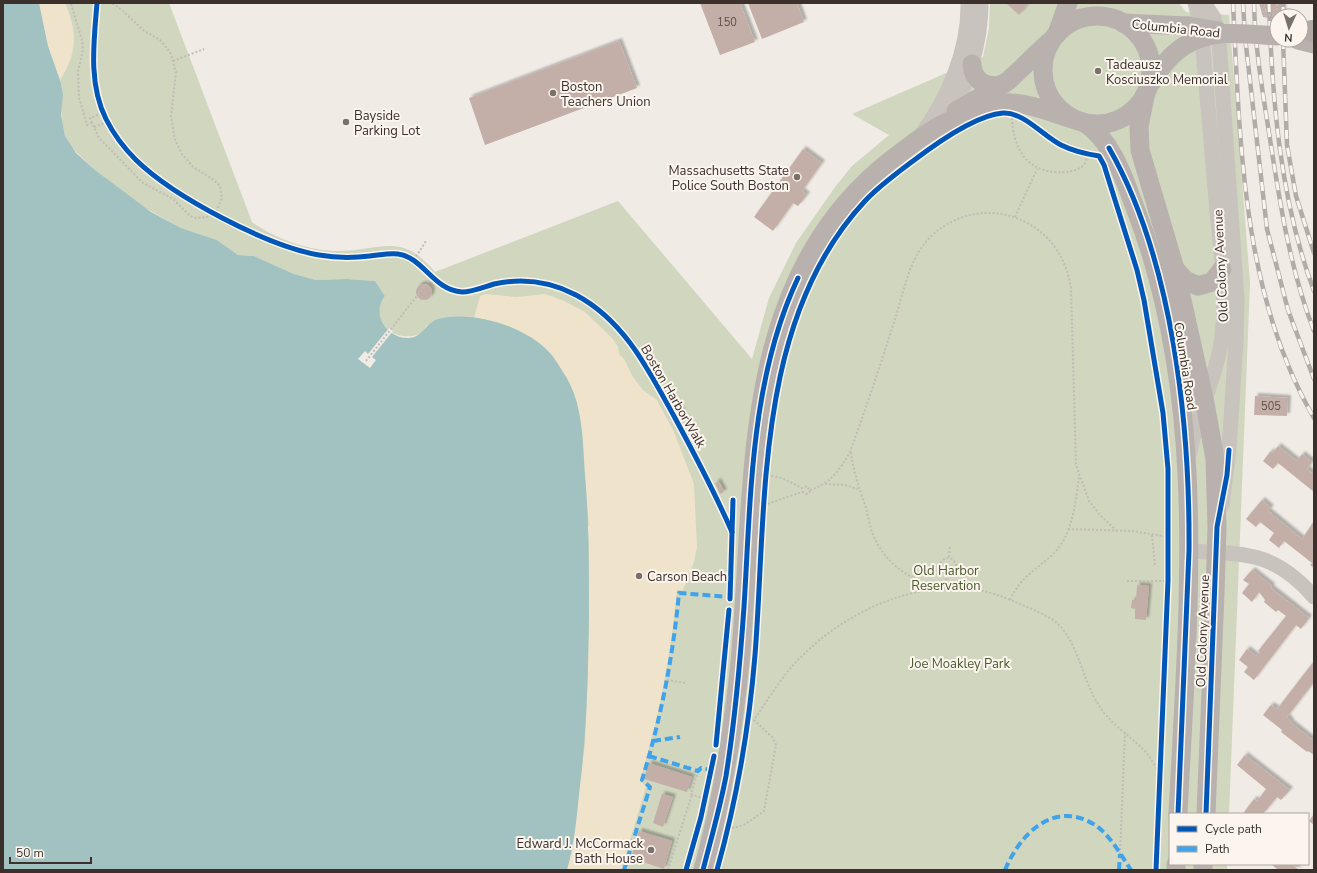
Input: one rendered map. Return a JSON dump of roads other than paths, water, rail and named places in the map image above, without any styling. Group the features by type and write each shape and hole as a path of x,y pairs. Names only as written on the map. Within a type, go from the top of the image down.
{"main road":[{"path":"1068,3 1056,35 1045,56 1043,69 1044,82 1048,94 1055,105 1064,114 1081,122"},
{"path":"944,123 1009,102 1021,104 1081,122 1105,124 1120,120 1136,109 1147,92 1152,71 1148,51 1137,33 1109,12 1101,3"},
{"path":"702,870 722,796 732,729 740,661 750,483 764,388 778,328 788,299 804,266 836,214 869,178 916,141 944,123 966,103 1004,84 1056,35 1074,21 1086,17 1103,16 1122,22"},
{"name":"Columbia Road","path":"1122,22 1189,34 1229,33 1269,36"},
{"name":"Columbia Road","path":"1189,34 1178,50 1167,60 1147,92 1139,126 1140,150 1175,269 1205,403 1215,459 1216,527"},
{"path":"972,64 975,75 981,82 990,86 1004,84"},
{"name":"Columbia Road","path":"1081,122 1098,134 1117,164 1151,252 1166,311 1176,364 1184,423 1188,477"},
{"path":"1175,269 1185,280 1198,286 1212,282 1222,268"},
{"name":"Old Colony Avenue","path":"1178,813 1189,551 1188,477"},
{"name":"Old Colony Avenue","path":"1206,813 1216,527"}],"street":[{"path":"916,141 935,113 958,63 967,27 968,3"},
{"path":"944,123 957,101 972,64 979,33 981,3"},
{"name":"Old Colony Avenue","path":"1188,477 1192,437 1215,372 1222,334 1222,268 1201,25 1195,3"},
{"name":"Old Colony Avenue","path":"1204,3 1214,18 1219,40 1237,300 1236,341 1227,475 1216,527"},
{"path":"1189,551 1247,554 1265,560 1289,574 1314,597"}],"water":[{"path":"3,3 39,3 48,46 61,83 63,95 61,115 65,136 76,153 95,170 151,212 181,228 217,240 238,255 254,256 294,274 316,280 347,279 375,281 385,296 381,303 380,310 380,317 383,324 393,334 400,337 408,338 417,336 438,319 466,317 482,319 497,322 526,335 539,343 549,352 558,364 572,388 579,411 584,450 588,546 589,617 586,722 575,828 567,870 3,870"}],"railway":[{"path":"1233,3 1238,109 1243,163 1249,216 1259,269 1272,321 1290,370 1314,418"},
{"path":"1243,3 1245,37 1267,229 1288,310 1314,379"},
{"path":"1254,3 1260,71 1282,212 1298,284 1314,331"},
{"path":"1269,3 1270,39 1280,149 1293,221 1302,256 1314,291"},
{"path":"1283,3 1283,8"},
{"path":"1283,48 1287,145 1296,196 1314,253"}],"place":[{"name":"Tadeausz Kosciuszko Memorial","path":"1098,71"},
{"name":"Boston Teachers Union","path":"553,93"},
{"name":"Bayside Parking Lot","path":"346,122"},
{"name":"Massachusetts State Police South Boston","path":"797,177"},
{"name":"Carson Beach","path":"639,576"},
{"name":"Edward J. McCormack Bath House","path":"651,850"}],"park label":[{"name":"Old Harbor Reservation","path":"946,578"},
{"name":"Joe Moakley Park","path":"960,663"}]}
